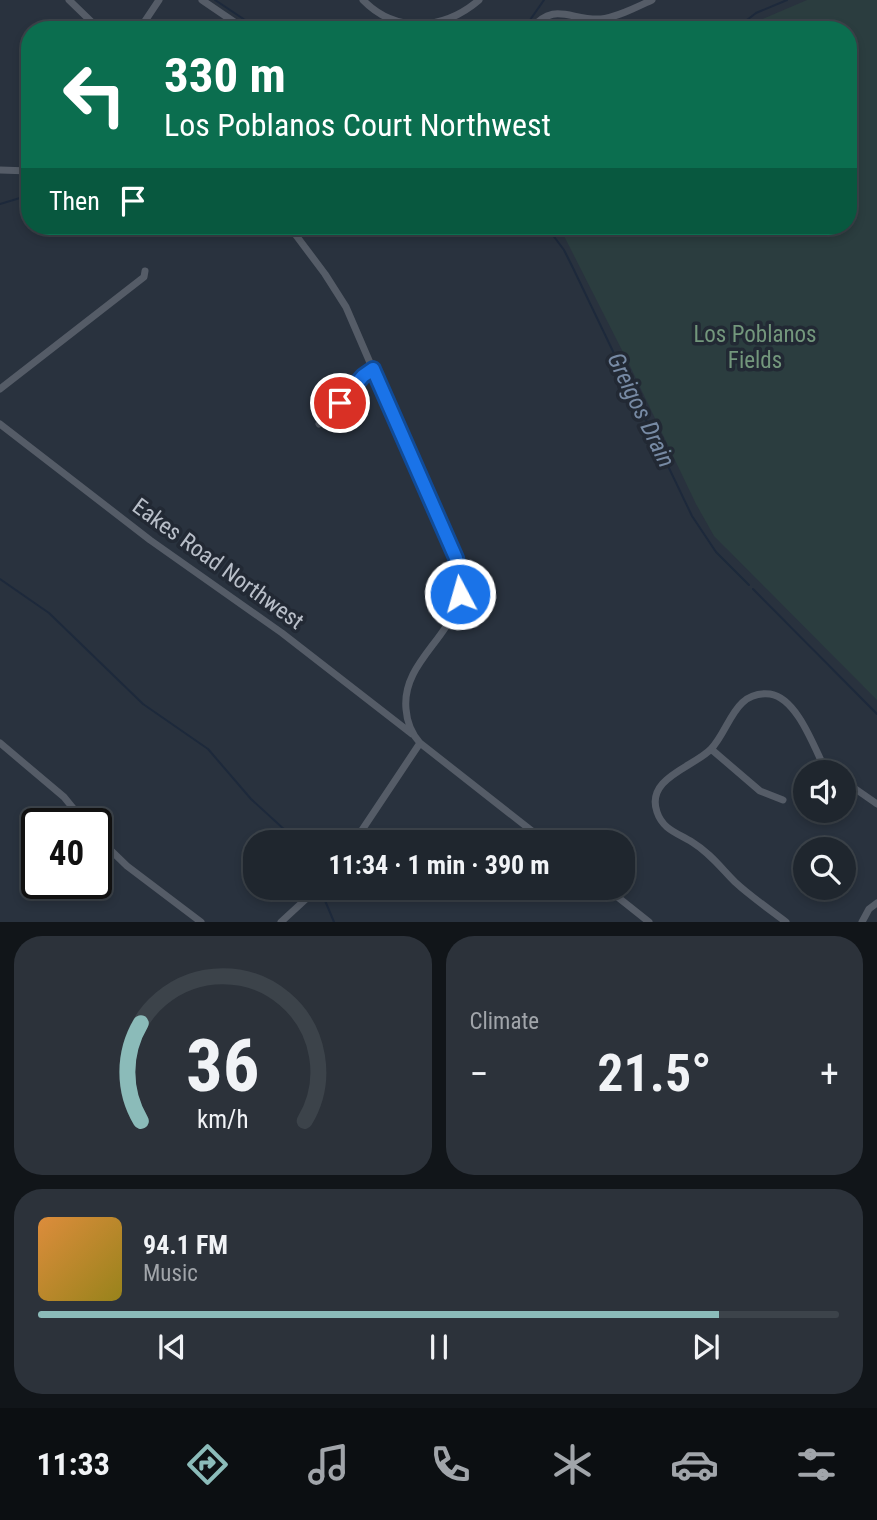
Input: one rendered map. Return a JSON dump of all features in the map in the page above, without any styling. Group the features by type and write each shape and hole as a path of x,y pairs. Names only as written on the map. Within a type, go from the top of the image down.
{"street":[{"path":"69,0 91,21"},
{"path":"145,21 159,0"},
{"path":"202,0 233,21"},
{"path":"363,0 372,9 392,21"},
{"path":"442,21 462,13 479,0"},
{"path":"537,21 551,14 561,13 598,19 609,18 652,0"},
{"path":"0,170 21,171"},
{"path":"296,235 346,307 459,569 461,581 456,608 413,673 406,691 407,720 413,735"},
{"path":"0,389 144,277 145,271"},
{"path":"319,424 363,376 373,369"},
{"name":"Eakes Road Northwest","path":"0,424 150,540 282,633 532,830"},
{"path":"786,922 736,882 710,854 663,825 656,810 656,795 665,780 711,749 743,701 756,695 772,694 787,702 798,716 820,760"},
{"path":"0,743 64,797 73,808"},
{"path":"362,830 420,743"},
{"path":"711,749 760,791 783,800"},
{"path":"856,789 877,804"},
{"path":"112,851 201,922"},
{"path":"281,922 305,900"},
{"path":"621,900 649,922"},
{"path":"862,922 869,909 877,903"}],"green space":[{"name":"Los Poblanos Fields","path":"807,0 877,0 877,700 714,536 564,235 857,235 857,21 758,21"}],"waterway":[{"path":"215,0 246,21"},
{"path":"529,21 544,0"},
{"path":"746,21 756,13 787,0"},
{"path":"0,204 21,198"},
{"name":"Greigos Drain","path":"553,235 564,250 692,516 716,552 749,585"},
{"path":"0,579 49,613 143,704 208,749 251,799 285,830"},
{"path":"753,589 877,714"},
{"path":"325,900 334,922"}],"route":[{"path":"340,403 363,376 373,369 456,558 461,581 460,594"}]}
